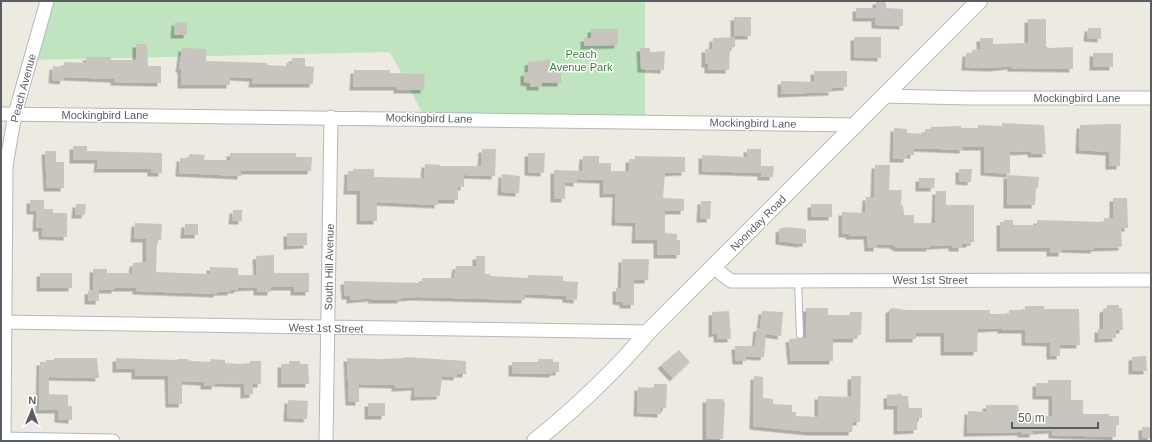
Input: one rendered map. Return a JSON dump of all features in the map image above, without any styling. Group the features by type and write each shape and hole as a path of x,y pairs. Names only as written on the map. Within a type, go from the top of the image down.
{"street":[{"name":"Peach Avenue","path":"3,440 3,322 6,166 15,114 47,1"},
{"name":"Noonday Road","path":"535,441 596,388 626,358 648,332 979,1"},
{"name":"Mockingbird Lane","path":"883,96 969,98 1151,98"},
{"name":"Mockingbird Lane","path":"1,114 857,124"},
{"name":"South Hill Avenue","path":"326,441 331,117"},
{"name":"West 1st Street","path":"713,267 731,281 1151,280"},
{"name":"West 1st Street","path":"3,322 648,332"},
{"path":"3,440 113,441"}],"lane":[{"path":"798,281 800,335"}],"green space":[{"name":"Peach Avenue Park","path":"49,1 645,1 645,122 425,118 390,52 30,60"}],"building":[{"path":"876,1 886,1 886,8 903,9 903,26 875,25 875,18 856,18 856,8 876,8"},
{"path":"734,17 751,17 751,36 734,36"},
{"path":"1028,19 1046,19 1046,46 1048,48 1073,47 1073,69 1011,68 1011,66 992,68 965,67 966,53 972,53 972,50 980,49 980,38 993,38 993,44 1028,43"},
{"path":"175,22 187,23 187,35 174,35"},
{"path":"1088,28 1101,28 1101,39 1087,38"},
{"path":"591,29 618,29 618,45 584,46 584,38 591,38"},
{"path":"735,37 735,47 730,48 729,70 708,70 708,64 705,64 705,49 712,49 713,38"},
{"path":"854,37 881,37 881,58 854,57"},
{"path":"136,44 147,44 148,66 161,66 161,83 114,82 114,79 64,77 63,81 52,80 53,66 64,67 64,62 86,63 86,57 111,57 111,60 136,60"},
{"path":"182,48 206,49 206,61 267,63 267,65 286,66 286,63 292,63 292,58 305,58 305,66 314,67 313,84 252,84 253,78 230,77 230,85 181,85 181,69 179,69"},
{"path":"640,48 650,48 650,52 665,51 664,70 641,69"},
{"path":"1093,53 1113,53 1113,67 1093,67"},
{"path":"550,59 550,70 561,70 561,83 542,83 542,87 530,87 530,83 524,82 524,73 528,72 528,62"},
{"path":"354,70 390,70 390,73 425,74 424,90 397,90 397,87 353,87"},
{"path":"814,71 847,71 847,87 832,88 832,92 781,94 781,81 814,82"},
{"path":"1002,123 1043,125 1046,154 1031,154 1031,151 1010,152 1010,174 984,172 984,147 963,147 963,150 914,148 914,155 907,155 907,159 893,159 894,128 907,129 907,133 925,134 925,129 931,129 931,127 961,126 961,128 978,128 978,125 1002,126"},
{"path":"1121,124 1120,166 1109,166 1109,152 1079,150 1080,125"},
{"path":"73,146 87,146 87,151 162,153 162,173 151,173 151,169 97,169 98,160 73,160"},
{"path":"482,149 496,149 495,176 464,175 464,187 458,186 458,200 438,200 438,205 377,202 377,221 360,221 360,191 347,191 348,171 353,171 353,169 374,169 374,177 424,178 425,164 440,166 481,166"},
{"path":"747,149 761,149 761,166 774,166 773,177 761,177 761,173 702,171 702,155 747,157"},
{"path":"45,151 56,151 56,162 64,162 64,188 47,188"},
{"path":"230,153 296,153 296,157 312,157 311,171 241,171 241,176 179,173 180,158 187,158 190,154 205,155 204,160 230,160"},
{"path":"528,153 545,153 544,173 528,172"},
{"path":"583,156 599,156 599,163 611,163 611,171 629,171 629,159 635,159 635,156 685,157 685,172 665,173 663,198 684,199 684,211 665,211 665,233 677,234 677,240 680,240 680,255 657,255 657,240 635,240 636,223 615,222 616,194 603,194 603,180 577,179 577,183 565,182 565,199 554,199 554,170 582,171"},
{"path":"875,165 890,165 889,190 902,190 901,205 903,205 904,215 914,215 914,223 935,223 936,191 946,191 946,205 974,205 974,242 970,242 970,244 962,244 962,248 952,248 952,245 930,246 930,248 898,248 893,245 877,244 877,248 868,248 867,236 849,236 849,234 842,234 842,212 865,213 866,197 874,197"},
{"path":"959,169 972,169 971,182 959,181"},
{"path":"502,174 520,176 519,193 501,192"},
{"path":"1007,175 1039,177 1038,188 1036,188 1035,205 1007,205"},
{"path":"919,178 935,178 934,188 919,188"},
{"path":"1113,198 1127,198 1128,228 1121,228 1122,247 1094,248 1094,250 1062,249 1062,253 1050,253 1050,248 1000,248 1000,222 1004,222 1004,220 1013,220 1013,225 1037,225 1037,220 1104,222 1104,218 1113,218"},
{"path":"30,200 44,200 44,209 53,209 53,213 67,213 67,237 42,236 42,228 36,228 37,211 30,211"},
{"path":"701,201 711,201 710,219 700,219"},
{"path":"76,204 86,204 85,215 75,215"},
{"path":"811,204 832,204 832,217 811,217"},
{"path":"233,210 242,210 242,221 232,221"},
{"path":"135,223 162,224 161,240 157,240 156,272 210,274 210,267 238,268 238,275 257,275 256,256 274,255 274,273 309,273 309,292 294,292 294,287 271,287 271,292 257,292 257,287 238,288 237,290 231,290 231,292 217,292 217,294 136,291 136,288 93,290 93,269 107,269 107,273 132,273 133,263 146,262 146,239 134,239"},
{"path":"185,224 198,224 198,235 184,235"},
{"path":"786,227 806,229 806,243 802,244 779,241 779,229"},
{"path":"287,233 307,233 307,245 287,246"},
{"path":"476,256 485,256 485,274 490,274 490,276 528,278 528,275 563,276 563,281 578,282 577,300 566,299 566,296 525,294 525,300 416,297 401,298 401,300 371,300 372,298 350,300 350,296 345,296 344,281 422,283 422,278 454,278 456,266 476,266"},
{"path":"622,259 649,259 648,280 634,280 634,305 623,305 623,302 616,301 616,288 621,288"},
{"path":"40,273 72,273 72,288 40,288"},
{"path":"99,290 99,301 88,301 88,291"},
{"path":"1107,305 1119,305 1119,308 1122,308 1123,330 1116,330 1116,338 1098,339 1098,329 1103,329 1103,309 1107,308"},
{"path":"1025,306 1044,306 1044,309 1079,309 1080,345 1060,345 1060,356 1050,356 1050,343 1025,342 1025,330 1001,330 1001,328 978,329 977,352 944,352 944,333 916,333 916,339 889,339 889,310 892,308 906,310 990,310 990,314 1009,314 1009,310 1025,310"},
{"path":"806,308 828,308 828,315 850,315 850,312 862,312 861,335 857,335 856,339 833,339 833,361 791,361 789,339 806,338"},
{"path":"729,311 731,339 717,339 717,333 712,334 712,312"},
{"path":"762,311 783,312 781,336 766,334 764,357 746,356 746,361 736,361 735,346 755,346 757,328 760,328"},
{"path":"679,350 690,362 673,378 661,365"},
{"path":"1146,356 1147,371 1132,371 1132,357"},
{"path":"405,357 466,361 466,374 457,374 457,377 442,376 440,396 414,397 415,387 395,388 395,385 359,384 359,402 349,402 347,358 380,359"},
{"path":"54,358 97,358 99,378 49,377 49,394 68,395 68,406 72,406 72,420 58,419 58,410 39,410 40,362 54,360"},
{"path":"116,358 188,359 192,361 210,362 210,359 225,360 225,363 241,364 250,363 250,361 261,361 261,384 253,384 253,394 244,395 244,384 215,383 215,386 204,386 204,382 182,381 182,404 169,404 168,376 135,376 135,369 116,369"},
{"path":"538,359 553,359 553,362 559,362 559,372 553,372 553,374 512,373 512,362 538,362"},
{"path":"289,361 300,361 300,364 308,364 309,384 281,384 281,364 289,364"},
{"path":"754,376 763,377 763,398 773,399 773,404 792,405 792,412 796,412 796,416 818,417 818,396 851,397 851,376 861,376 860,422 853,422 852,432 810,432 753,426"},
{"path":"1048,380 1071,380 1071,400 1083,400 1083,414 1109,414 1109,416 1119,416 1119,425 1116,425 1116,437 1052,435 1052,430 1033,431 1033,434 1021,434 1021,432 967,433 968,411 986,412 986,405 1018,405 1019,412 1028,412 1028,416 1052,416 1052,396 1036,396 1036,383 1048,383"},
{"path":"654,384 667,384 666,408 661,408 661,414 637,413 638,387 654,388"},
{"path":"902,394 902,396 908,396 909,408 922,408 922,418 917,418 917,430 897,431 897,406 887,406 887,395"},
{"path":"706,399 723,399 725,403 723,439 706,439"},
{"path":"288,400 308,401 307,419 287,418"},
{"path":"368,403 385,403 385,416 368,416"},
{"path":"1142,427 1151,427 1151,438 1142,438"}]}
